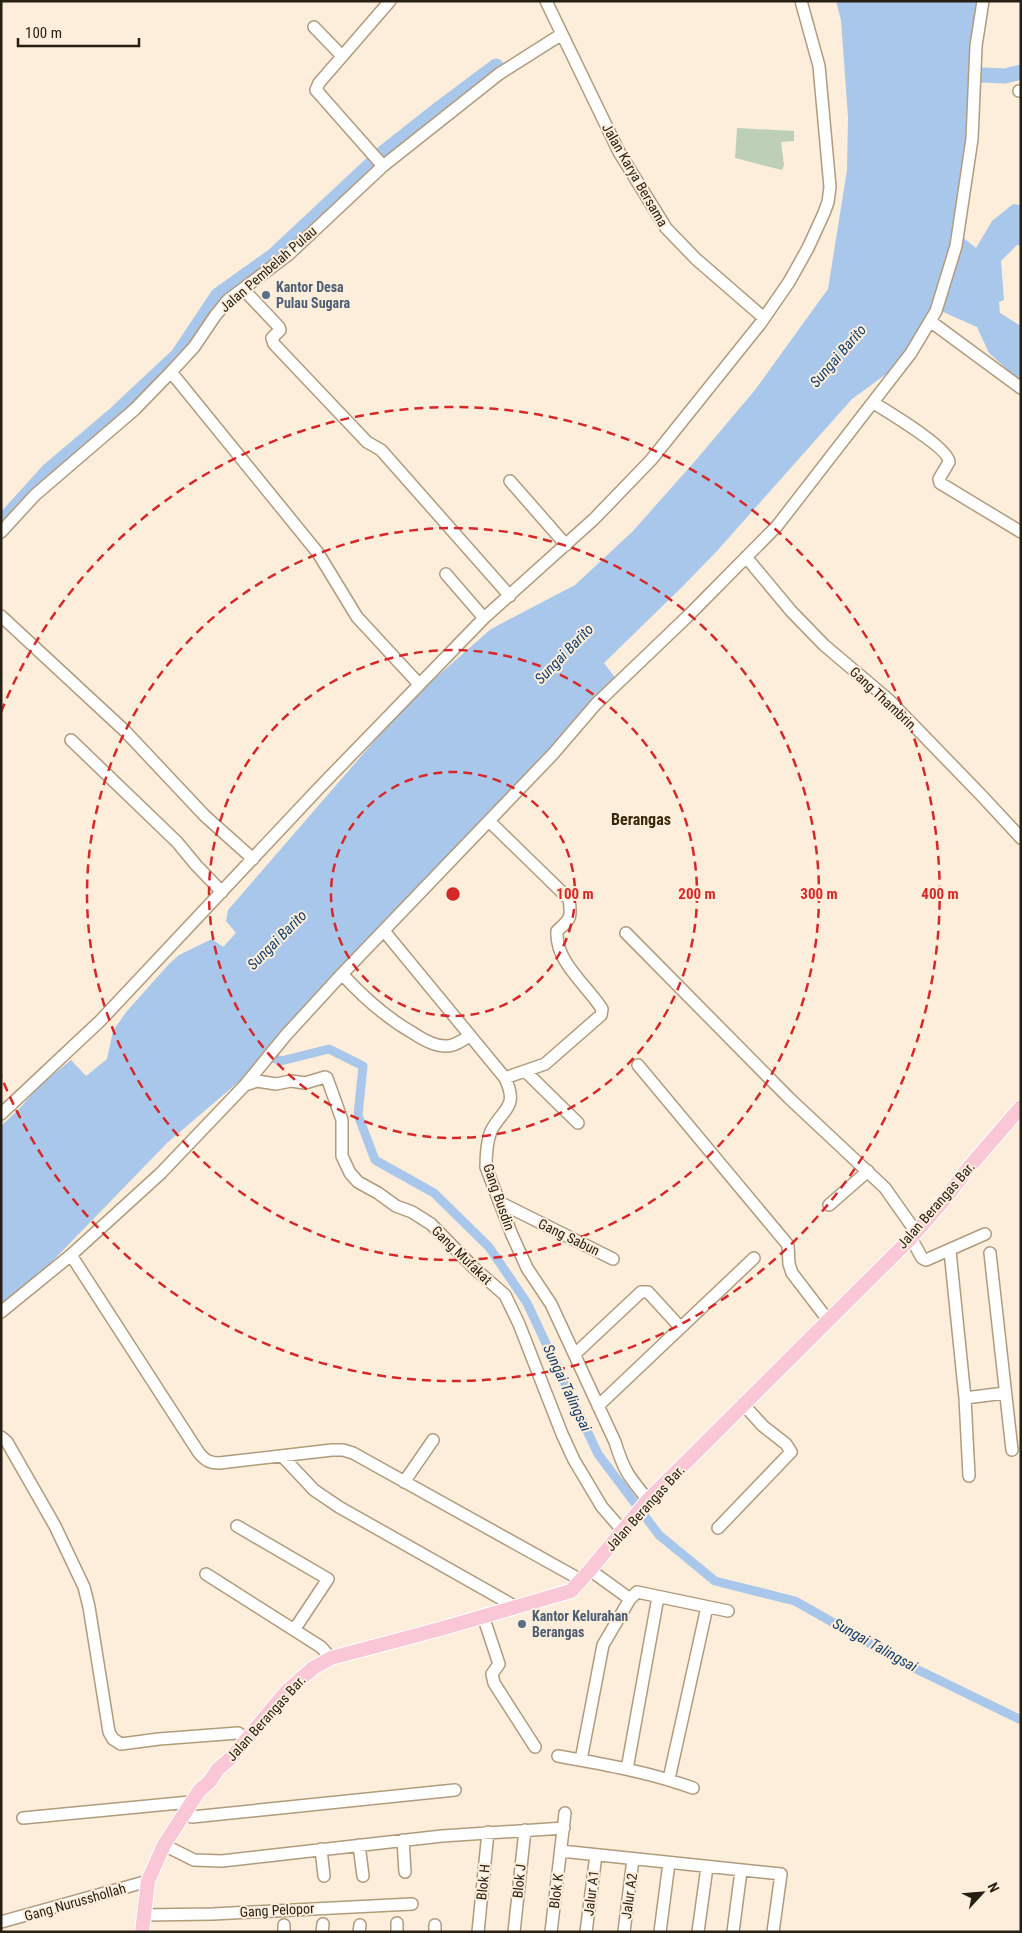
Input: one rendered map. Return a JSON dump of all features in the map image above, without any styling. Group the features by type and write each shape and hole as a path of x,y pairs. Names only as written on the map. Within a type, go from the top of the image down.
{"main road":[{"name":"Jalan Berangas Bar.","path":"142,1932 148,1881 164,1845 191,1802 218,1769 232,1757 246,1738 303,1676 317,1665 331,1658 571,1591 646,1502 913,1235 1021,1107"}],"street":[{"path":"378,160 316,90 319,83 390,1"},
{"name":"Jalan Karya Bersama","path":"546,1 619,152 666,228 696,259 764,318"},
{"path":"1,1114 100,1022 319,788 484,618 594,520 651,460 764,318 789,282 808,248 828,202 830,187 820,72 802,1"},
{"path":"1,1312 71,1255 161,1173 247,1083 283,1038 342,974 553,754 596,704 682,622 777,526 874,403 911,353 933,316 956,246 972,139 976,46 983,1"},
{"path":"314,27 342,56"},
{"name":"Jalan Pembelah Pulau","path":"1,532 35,495 134,410 194,347 220,310 243,289 288,255 378,160 498,74 562,34"},
{"path":"243,289 279,327 280,330 272,340 274,344 367,442 381,450 510,596"},
{"path":"933,316 1021,388"},
{"path":"171,372 318,553 357,617 419,684"},
{"path":"874,403 910,426 946,454 949,462 939,479 940,483 1021,532"},
{"path":"510,481 566,546"},
{"name":"Gang Thambrin","path":"746,557 791,611 824,645 889,700 1021,838"},
{"path":"446,574 484,618"},
{"path":"1,616 125,731 205,816 253,859"},
{"path":"71,740 177,842 222,892"},
{"path":"489,821 569,899 568,923 557,931 558,949 602,1009 601,1015 544,1064 505,1078"},
{"name":"Gang Busdin","path":"384,931 505,1078 511,1099 491,1132 486,1167 527,1268 551,1304 575,1354 627,1475 646,1502"},
{"path":"626,933 789,1098 885,1188 913,1235 922,1258 926,1260 950,1251 985,1234"},
{"path":"342,974 363,997 389,1019 425,1040 448,1046 470,1036"},
{"path":"638,1065 788,1245 789,1264 792,1273 828,1320"},
{"path":"526,1072 578,1123"},
{"name":"Gang Mufakat","path":"247,1083 257,1081 276,1084 291,1081 305,1083 327,1078 342,1120 342,1156 350,1173 358,1182 396,1206 412,1212 430,1224 474,1268 505,1295 519,1324 574,1460 602,1507 626,1527"},
{"path":"829,1205 868,1171"},
{"name":"Gang Sabun","path":"499,1202 613,1259"},
{"path":"950,1251 965,1398 969,1476"},
{"path":"990,1253 1012,1450"},
{"path":"71,1255 202,1457 210,1463 343,1450 373,1463 404,1482 630,1599"},
{"path":"598,1406 754,1258"},
{"path":"575,1354 641,1292 648,1292 680,1327"},
{"path":"965,1398 1005,1393"},
{"path":"718,1528 791,1452 786,1444 763,1426 743,1404"},
{"path":"1,1437 7,1442 55,1526 84,1588 109,1732 114,1739 121,1744 238,1732 246,1738"},
{"path":"404,1482 433,1440"},
{"path":"282,1456 305,1482 331,1501 516,1606"},
{"path":"237,1526 328,1579 294,1630"},
{"path":"206,1574 321,1647 331,1658"},
{"path":"581,1760 603,1645 630,1599 637,1592 728,1611"},
{"path":"627,1769 658,1597"},
{"path":"669,1779 707,1607"},
{"path":"482,1616 499,1664 492,1674 494,1683 535,1747"},
{"path":"558,1756 627,1769 669,1779 693,1788"},
{"path":"22,1818 191,1802 192,1817 455,1790"},
{"name":"Blok K","path":"551,1932 565,1814"},
{"path":"164,1845 194,1860 208,1862 403,1840 488,1832 564,1828"},
{"name":"Blok J","path":"514,1932 525,1830"},
{"name":"Blok H","path":"478,1932 488,1832"},
{"path":"403,1840 405,1872"},
{"path":"359,1845 363,1876"},
{"path":"321,1849 324,1876"},
{"path":"561,1851 781,1874 773,1932"},
{"name":"Jalur A1","path":"586,1932 596,1855"},
{"name":"Jalur A2","path":"624,1932 634,1859"},
{"path":"660,1932 669,1863"},
{"path":"698,1932 707,1867"},
{"path":"733,1932 741,1870"},
{"name":"Gang Nurusshollah","path":"1,1922 148,1881"},
{"name":"Gang Pelopor","path":"143,1915 213,1914 412,1904"}],"green space":[{"path":"737,128 794,131 794,141 781,142 784,165 782,170 735,158"}],"water":[{"name":"Sungai Barito","path":"836,1 977,1 962,191 955,231 976,248 992,221 1013,204 1021,205 1021,246 1017,245 1001,261 1004,300 999,302 1000,313 1021,326 1021,382 989,353 977,327 941,311 896,367 852,399 717,551 604,663 617,680 508,792 477,830 462,839 250,1072 167,1143 44,1270 1,1304 1,1126 40,1085 71,1060 86,1076 107,1059 113,1031 127,1011 179,955 212,939 223,947 236,933 226,921 228,910 408,702 491,629 575,585 633,531 755,390 828,289 847,170 848,117 841,20"}],"waterway":[{"path":"1,523 48,471 114,415 178,355 218,295 274,255 383,153 496,66"},
{"path":"960,74 1005,76 1021,72"},
{"name":"Sungai Talingsai","path":"263,1054 281,1061 329,1049 363,1066 358,1115 375,1160 434,1193 489,1247 527,1303 598,1454 659,1535 715,1581 795,1601 908,1665 1021,1720"}],"place":[{"name":"Kantor Desa Pulau Sugara","path":"266,295"},
{"name":"Kantor Kelurahan Berangas","path":"522,1624"}],"district":[{"name":"Berangas","path":"641,819"}]}
